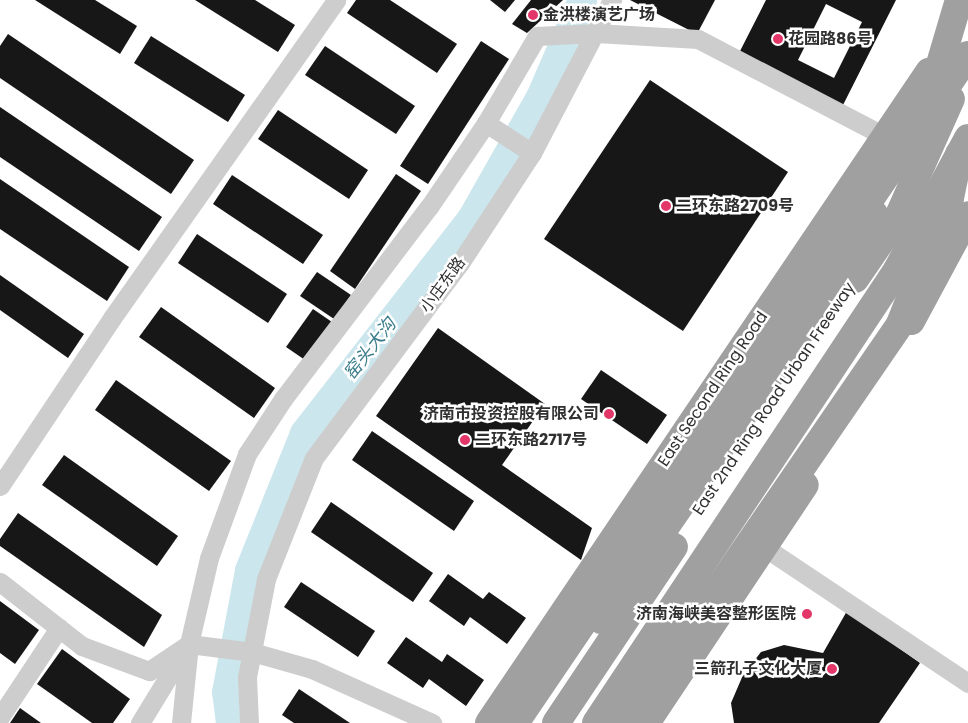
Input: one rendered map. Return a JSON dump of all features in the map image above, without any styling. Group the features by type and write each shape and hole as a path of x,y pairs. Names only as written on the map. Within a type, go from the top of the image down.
{"highway":[{"name":"East Second Ring Road","path":"530,723 833,285 919,135 940,57 959,0"},
{"path":"515,723 968,55"},
{"name":"East Second Ring Road","path":"489,723 884,136 940,57"},
{"name":"East 2nd Ring Road Urban Freeway","path":"556,723 899,214 968,62"},
{"path":"613,723 894,307 965,155"},
{"path":"626,723 900,324 965,155"},
{"name":"East 2nd Ring Road Urban Freeway","path":"596,723 897,270 965,155"},
{"path":"646,723 886,365 968,215"}],"street":[{"path":"0,486 112,318 336,0"},
{"name":"小庄东路","path":"249,723 247,677 266,579 314,458 460,263 528,151 596,33 612,0"},
{"path":"181,723 189,644 209,558 247,454 282,399 493,128 537,36 596,33 698,39 884,136"},
{"path":"493,128 528,151"},
{"path":"764,547 968,683"},
{"path":"0,582 82,646 149,671 189,644 252,652 312,669 432,723"},
{"path":"0,717 59,628"},
{"path":"140,723 189,644"}],"building":[{"path":"35,0 95,0 137,26 120,54"},
{"path":"195,0 255,0 295,25 278,52"},
{"path":"356,0 390,0 457,44 437,73 347,13"},
{"path":"490,0 515,0 505,12"},
{"name":"金洪楼演艺广场","path":"531,0 563,0 527,33 512,24"},
{"path":"630,0 715,0 697,34"},
{"name":"花园路86号","path":"766,0 896,0 842,107 738,55","holes":["826,4 862,22 834,78 798,60"]},
{"path":"8,34 194,160 171,194 0,78 0,46"},
{"path":"151,36 245,95 228,122 134,63"},
{"path":"481,41 509,59 428,184 400,166"},
{"path":"325,46 415,106 396,134 305,75"},
{"name":"二环东路2709号","path":"650,80 788,172 683,331 544,239"},
{"path":"0,107 162,217 139,251 0,157"},
{"path":"278,110 368,170 349,199 258,139"},
{"path":"396,174 421,191 355,289 330,271"},
{"path":"232,175 323,235 303,264 213,204"},
{"path":"0,179 129,267 107,301 0,229"},
{"path":"197,234 287,294 268,323 178,263"},
{"path":"317,272 351,295 334,319 300,296"},
{"path":"0,275 84,334 68,358 0,310"},
{"path":"161,307 275,388 254,418 139,337"},
{"path":"313,309 332,322 305,360 286,347"},
{"name":"二环东路2717号","path":"438,328 545,404 502,465 592,528 581,560 376,416"},
{"path":"601,370 667,415 647,444 581,399"},
{"path":"116,380 231,461 209,491 95,410"},
{"path":"372,431 474,501 454,531 352,460"},
{"path":"64,455 178,536 157,566 42,485"},
{"path":"331,502 433,573 413,602 311,532"},
{"path":"18,513 162,615 144,647 0,546 0,539"},
{"path":"448,574 483,599 489,592 526,618 507,644 470,617 464,626 429,601"},
{"path":"301,582 375,631 358,657 284,607"},
{"path":"0,601 39,630 15,664 0,653"},
{"name":"三箭孔子文化大厦","path":"847,611 920,663 879,723 734,723 731,703 743,675 761,652 784,645 823,653"},
{"path":"406,637 442,662 447,654 484,680 466,706 429,679 423,688 387,663"},
{"path":"62,649 130,699 113,723 92,723 37,684"},
{"path":"299,689 350,723 294,723 282,715"},
{"path":"20,708 41,723 10,723"}],"waterway":[{"name":"窑头大沟","path":"230,723 226,692 249,570 304,433 472,217 540,97 582,0"}],"place":[{"name":"金洪楼演艺广场","path":"533,15"},
{"name":"花园路86号","path":"778,39"},
{"name":"二环东路2709号","path":"666,206"},
{"name":"济南市投资控股有限公司","path":"609,414"},
{"name":"二环东路2717号","path":"465,440"},
{"name":"济南海峡美容整形医院","path":"807,614"},
{"name":"三箭孔子文化大厦","path":"832,669"}]}
